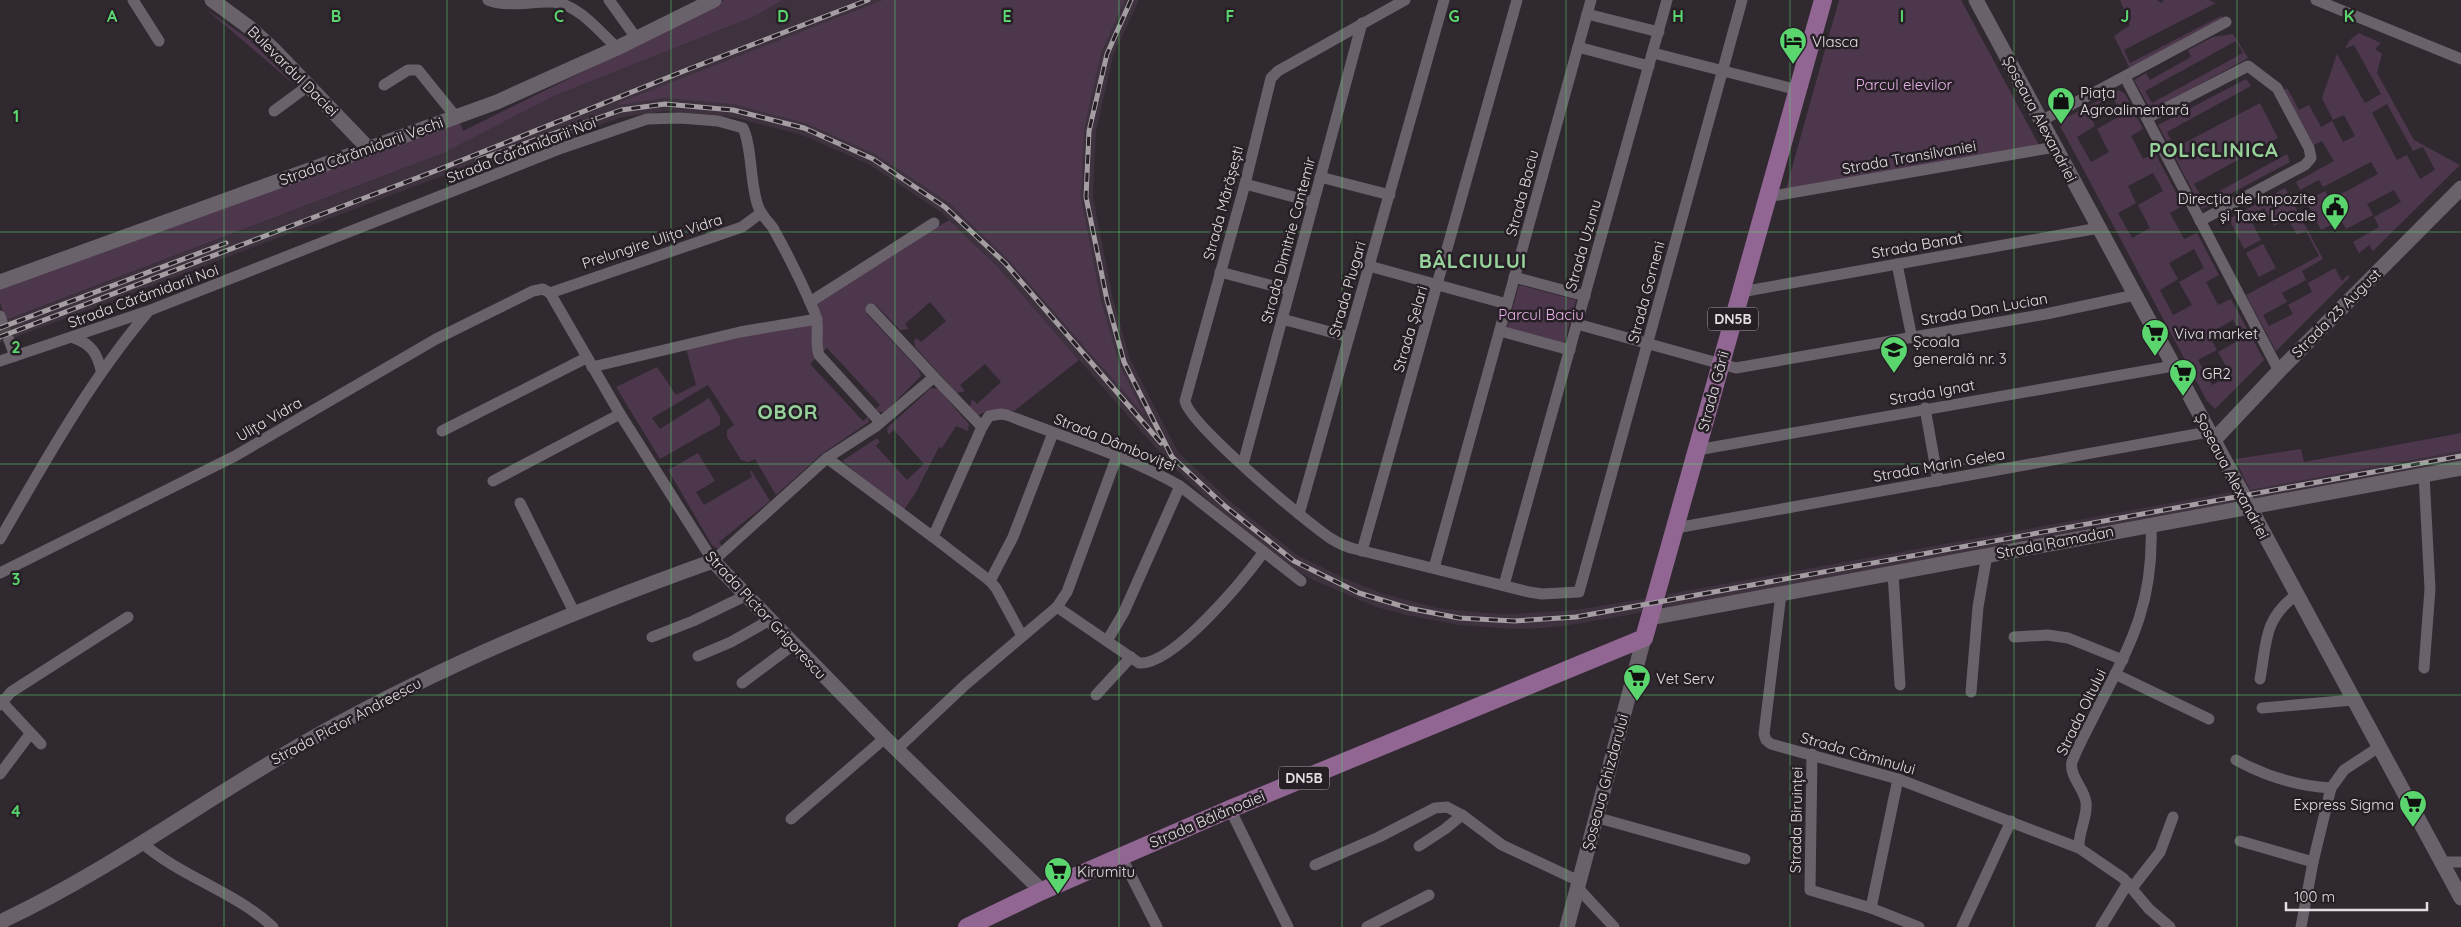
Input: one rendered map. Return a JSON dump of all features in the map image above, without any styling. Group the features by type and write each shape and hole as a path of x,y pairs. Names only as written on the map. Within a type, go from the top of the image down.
{"main road":[{"name":"Strada Gării","path":"1644,638 1823,0"},
{"name":"Strada Bălănoaiei","path":"967,927 991,922 1042,891 1230,809 1644,638"}],"street":[{"path":"133,0 159,41"},
{"name":"Bulevardul Daciei","path":"212,0 250,28 368,148"},
{"path":"488,0 504,4 561,2 584,17 617,48"},
{"path":"609,0 637,39"},
{"name":"Strada Cărămidarii Vechi","path":"0,282 497,102 637,39 714,0"},
{"name":"Strada Mărășești","path":"1299,514 1192,415 1185,401 1245,184 1271,78 1278,71 1405,0"},
{"name":"Strada Plugari","path":"1299,514 1444,0"},
{"name":"Strada Șelari","path":"1362,551 1439,284 1517,0"},
{"name":"Strada Baciu","path":"1434,568 1591,0"},
{"name":"Strada Uzunu","path":"1504,585 1667,0"},
{"name":"Strada Gorneni","path":"1504,585 1542,594 1579,592 1721,70 1742,0"},
{"name":"Șoseaua Alexandriei","path":"1976,0 2248,507 2461,898"},
{"path":"2316,0 2461,59"},
{"path":"1587,14 1659,32"},
{"path":"2042,121 2226,22"},
{"name":"Strada Dimitrie Cantemir","path":"1243,464 1362,23"},
{"path":"1578,47 1649,66"},
{"path":"1653,53 1798,90"},
{"path":"2147,118 2248,66 2277,88 2310,150 2311,158 2305,165 2200,221"},
{"path":"384,86 408,70 418,70 456,117"},
{"path":"2126,77 2279,371"},
{"path":"274,111 308,86"},
{"name":"Strada Cărămidarii Noi","path":"0,361 74,338 148,311 562,148 647,120 680,118 709,120 737,124 747,134 750,168 756,198 762,214 776,234 817,319 816,348 819,355 880,422"},
{"name":"Strada Transilvaniei","path":"1767,197 2055,147"},
{"path":"1320,177 1390,195"},
{"path":"1245,184 1313,202"},
{"name":"Strada 23 August","path":"2211,437 2461,188"},
{"name":"Prelungire Ulița Vidra","path":"550,292 742,227 762,214"},
{"path":"810,302 934,222"},
{"name":"Strada Banat","path":"1741,292 2099,228"},
{"path":"1898,264 1912,338"},
{"path":"1369,266 1507,304"},
{"path":"1220,272 1289,290"},
{"path":"1514,277 1585,296"},
{"name":"Ulița Vidra","path":"0,573 243,452 464,325 533,291 543,289 550,292"},
{"name":"Strada Pictor Grigorescu","path":"550,292 620,414 713,561 896,750 1042,891"},
{"name":"Strada Dan Lucian","path":"1577,324 1740,368 1912,338 2135,295"},
{"path":"872,309 982,427 933,537"},
{"path":"0,539 43,464 101,370 148,311"},
{"path":"442,431 589,362 817,319"},
{"path":"1282,319 1349,337"},
{"path":"1500,331 1570,350"},
{"path":"74,338 86,342 93,348 101,370"},
{"path":"9,340 15,356"},
{"name":"Strada Ignat","path":"1697,450 1925,408 2173,366"},
{"path":"713,561 828,458 880,422 934,377"},
{"path":"1925,408 1938,480"},
{"path":"494,481 620,414"},
{"name":"Strada Dâmboviței","path":"982,427 989,416 1001,414 1117,456 1152,471 1180,486 1301,581"},
{"path":"990,581 1013,537 1053,433"},
{"name":"Strada Marin Gelea","path":"1676,528 1938,480 2211,437"},
{"path":"896,750 965,685 1058,607 1067,592 1117,456"},
{"path":"828,458 990,581 1022,636"},
{"name":"Strada Ramadan","path":"1650,618 2461,468"},
{"path":"2424,475 2430,589 2424,668"},
{"path":"1108,641 1124,612 1180,486"},
{"path":"520,503 574,612"},
{"path":"1299,514 1334,540 1347,547 1504,585"},
{"name":"Strada Oltului","path":"2079,848 2079,832 2086,804 2085,796 2072,771 2072,762 2135,634 2147,596 2151,568 2151,524"},
{"path":"1058,607 1139,663 1150,662 1182,640 1221,606 1263,553"},
{"path":"1971,692 1978,607 1987,555"},
{"name":"Strada Pictor Andreescu","path":"0,922 82,880 263,766 377,703 462,661 574,612 713,561"},
{"path":"1893,572 1900,685"},
{"name":"Strada Căminului","path":"1781,594 1764,734 1766,740 1771,744 1812,754 1898,780 2079,848"},
{"path":"2260,679 2272,619 2279,609 2296,594"},
{"path":"652,637 693,621 747,595"},
{"path":"41,744 1,703 11,692 128,617"},
{"path":"698,656 730,642 770,620"},
{"path":"2014,637 2048,635 2068,638 2123,660"},
{"name":"Șoseaua Ghizdarului","path":"1567,927 1644,638"},
{"path":"742,682 794,645"},
{"path":"1096,694 1131,657"},
{"path":"2116,674 2209,719"},
{"path":"2262,708 2353,700"},
{"path":"0,774 30,734"},
{"path":"791,819 885,738"},
{"path":"2301,927 2313,862 2331,788 2344,770 2379,747"},
{"name":"Strada Biruinței","path":"1812,754 1810,890 1871,908 1919,927"},
{"path":"2236,760 2269,776 2316,787 2331,788"},
{"path":"1871,908 1898,780"},
{"path":"1315,865 1436,808 1448,807 1462,815 1502,845 1578,884 1614,927"},
{"path":"1230,809 1288,927"},
{"path":"1419,846 1445,830 1462,815"},
{"path":"1595,817 1744,859"},
{"path":"2101,927 2130,885 2160,852 2173,817"},
{"path":"1962,927 2011,821"},
{"path":"2240,841 2313,862"},
{"path":"141,842 165,862 242,903 273,927"},
{"path":"2079,848 2130,885 2149,909 2170,927"},
{"path":"1120,856 1157,927"},
{"path":"2441,862 2461,862"},
{"path":"1367,927 1429,895"}],"shaded area":[{"path":"783,0 1139,0 1113,56 1096,132 1093,196 1113,299 1130,359 1178,452 1230,501 1297,555 1381,593 1437,608 1514,614 1575,610 1648,598 1644,612 1544,628 1513,629 1459,625 1376,607 1313,580 1291,567 1222,513 1168,462 999,268 942,213 870,165 802,135 732,117 666,111 623,117 493,163 437,178 0,343 0,323 446,152 556,95 753,17"},
{"path":"2461,451 2461,461 2255,500 2250,490"},
{"path":"2231,492 2237,505 1664,609 1668,594"}],"green space":[{"path":"724,0 783,0 753,17 556,95 446,152 6,320 0,303 0,287 459,120 463,131 714,7"},
{"path":"883,0 1125,0 1101,53 1084,130 1081,198 1101,301 1119,364 1145,416 1008,259 948,202 875,154 805,123 733,104 665,98 619,105 618,103"},
{"name":"Parcul elevilor","path":"1839,0 1961,0 2039,145 1786,189"},
{"path":"2120,0 2157,0 2161,3 2164,0 2209,0 2216,3 2124,50 2130,63 2223,15 2219,22 2130,69 2114,36 2130,25"},
{"path":"206,9 250,40 295,85"},
{"path":"2359,33 2381,43 2375,49 2382,54 2377,73 2414,140 2460,165 2373,251 2369,245 2359,253 2353,242 2379,227 2374,217 2401,202 2394,190 2367,204 2373,215 2346,229 2341,220 2321,230 2306,201 2325,191 2330,200 2378,174 2371,162 2323,187 2319,180 2300,190 2296,182 2334,161 2322,141 2314,145 2284,90 2287,88 2299,110 2309,105 2321,127 2332,121 2343,142 2355,136 2344,115 2333,120 2322,98 2337,54 2365,103 2381,94 2354,45 2345,49 2349,41","holes":["2387,104 2413,151 2423,147 2435,170 2420,179 2407,155 2397,160 2372,113"]},
{"path":"2233,34 2248,58 2151,111 2134,80 2146,73 2150,80 2191,57 2188,50 2213,37","holes":["2236,41 2243,53 2152,103 2145,91"]},
{"path":"2246,79 2251,86 2167,132 2175,148 2260,103 2278,138 2194,184 2203,200 2287,154 2290,162 2202,209 2158,125"},
{"path":"2119,90 2125,94 2143,129 2131,136 2143,159 2155,153 2183,206 2170,213 2184,239 2197,233 2219,275 2206,282 2218,305 2231,299 2264,360 2215,409 2207,401 2058,122","holes":["2112,96 2122,115 2097,129 2109,152 2091,162 2077,137 2095,126 2087,110","2153,173 2163,191 2138,205 2150,228 2132,238 2118,213 2136,203 2128,186","2194,249 2204,268 2179,282 2192,305 2173,315 2160,290 2178,279 2169,263","2233,320 2243,338 2218,352 2231,375 2212,385 2198,360 2217,350 2208,334"]},
{"path":"2285,188 2323,259 2302,271 2306,280 2282,293 2287,302 2263,315 2269,326 2293,314 2288,305 2312,292 2308,283 2335,268 2342,281 2348,275 2350,277 2276,351 2246,295 2319,256 2306,231 2297,235 2288,219 2274,226 2264,208 2249,216 2261,240 2244,249 2229,219"},
{"path":"949,220 999,268 1079,360 1014,411 995,410 977,416 970,408 972,399 977,404 1001,382 985,364 960,385 965,391 957,393 915,347 914,340 917,338 921,342 946,321 930,302 905,324 909,329 900,330 876,305 867,314 918,369 921,376 885,413 875,410 880,405 827,348 822,352 815,303"},
{"path":"2263,244 2276,268 2259,277 2246,253"},
{"name":"Parcul Baciu","path":"1519,285 1576,300 1564,344 1507,328"},
{"path":"813,323 815,359 810,364 863,421 868,417 869,422 823,453 776,495 755,459 748,462 741,460 727,437 727,430 734,425 708,385 652,418 660,429 709,398 720,417 720,425 660,459 616,387 657,367 676,395 696,385 686,348"},
{"path":"931,388 938,389 969,424 968,431 956,426 942,448 939,447 916,492 903,511 842,461 877,438 880,442 876,446 907,480 924,464 894,430 888,435 887,428"},
{"path":"2461,433 2461,451 2250,490 2235,459 2301,449 2304,462"},
{"path":"698,453 715,481 696,492 704,505 752,477 751,470 770,501 719,542 722,546 718,549 712,545 668,470"}],"tunnel":[{"path":"2,322 9,340"}],"railway":[{"path":"0,337 435,171 689,69 868,0"},
{"path":"1131,0 1107,54 1089,131 1086,197 1107,300 1124,362 1172,457 1226,507 1294,561 1359,593 1408,608 1459,618 1514,621 1576,617 2461,456"},
{"path":"478,160 621,110 665,104 733,110 804,128 873,159 945,207 1005,263 1161,443"},
{"path":"0,328 226,243"}],"place":[{"name":"Vlasca","path":"1793,65"},
{"name":"Piața Agroalimentară","path":"2061,125"},
{"name":"Direcția de Impozite și Taxe Locale","path":"2335,231"},
{"name":"Viva market","path":"2155,357"},
{"name":"Școala generală nr. 3","path":"1894,374"},
{"name":"GR2","path":"2183,397"},
{"name":"Vet Serv","path":"1637,702"},
{"name":"Express Sigma","path":"2413,828"},
{"name":"Kirumitu","path":"1058,895"}],"district":[{"name":"POLICLINICA","path":"2214,149"},
{"name":"BÂLCIULUI","path":"1473,260"},
{"name":"OBOR","path":"788,411"}]}
